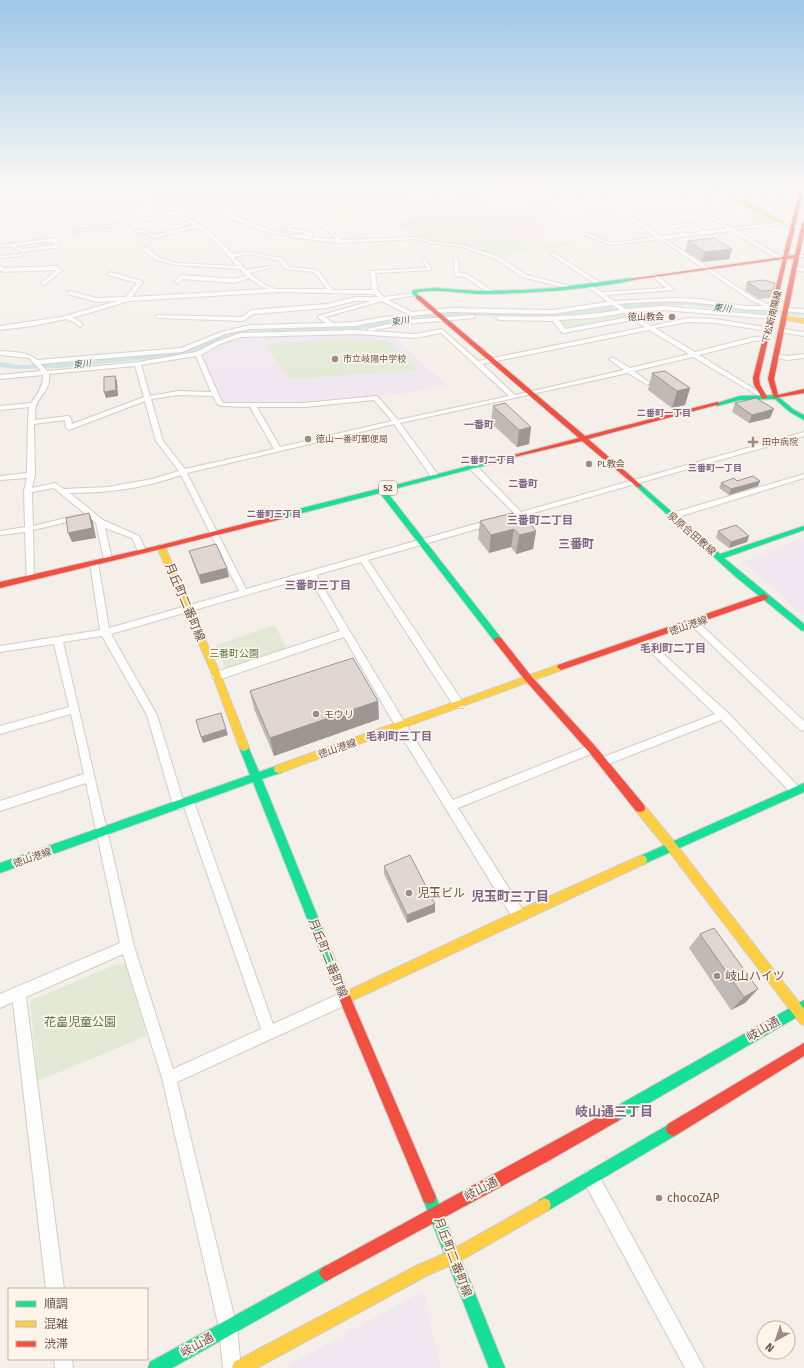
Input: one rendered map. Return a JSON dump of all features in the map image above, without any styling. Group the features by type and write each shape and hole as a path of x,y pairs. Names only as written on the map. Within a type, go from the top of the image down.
{"street":[{"path":"146,251 158,259 176,264 246,272 268,267"},
{"path":"226,251 246,272 263,286 277,290"},
{"path":"477,251 498,258 524,276 571,287"},
{"path":"681,251 772,313"},
{"path":"770,251 784,259"},
{"name":"下松新南陽線","path":"764,397 757,385 756,378 769,329 784,259 789,251"},
{"path":"231,256 248,253 280,260 287,268 316,271 331,291"},
{"path":"553,254 598,283"},
{"path":"0,257 20,255"},
{"name":"下松新南陽線","path":"776,397 772,379 794,268 800,256"},
{"path":"331,324 320,317 383,299 414,294 415,291 424,289 492,293 571,287 800,256"},
{"path":"456,259 457,275 466,275 492,293"},
{"path":"375,292 372,272 430,269 424,260"},
{"path":"0,268 4,270 57,268 59,271 44,283"},
{"path":"15,277 26,268"},
{"path":"794,268 804,270"},
{"path":"177,282 181,277 235,282 246,272"},
{"path":"0,328 34,325 105,307 128,299 140,282 110,274"},
{"path":"601,294 671,289 655,276"},
{"path":"588,284 634,318 764,397 773,406 804,428"},
{"path":"70,293 96,300 277,290 375,292 383,299 411,314"},
{"name":"泉原合田敷線","path":"414,294 634,482 764,597 804,628"},
{"path":"158,316 243,319 251,312 327,306 355,299 383,299"},
{"path":"37,362 182,350 223,333 237,329 262,326 355,324 411,314 450,310 552,312 612,302 686,300 772,313"},
{"path":"490,318 554,319 594,316 651,308 772,313"},
{"path":"785,314 804,311"},
{"path":"785,314 804,321"},
{"path":"64,317 76,321 80,325"},
{"path":"356,332 406,322 443,318 483,318"},
{"path":"554,319 563,331 634,318"},
{"path":"477,363 688,320 700,320 769,329"},
{"path":"0,377 138,364 198,354 218,343 240,335 356,332 415,336 442,331 514,397"},
{"path":"782,331 804,334"},
{"path":"62,491 101,491 161,481 183,472 396,422 531,394 754,339 766,339"},
{"path":"0,353 31,357 46,373 47,381 40,396 33,405 31,422 31,475 28,491 30,579"},
{"path":"198,354 219,403 223,405 304,405 376,398 396,422 435,476"},
{"path":"776,356 787,358 804,356"},
{"path":"612,359 647,383"},
{"path":"138,364 160,441 183,472 244,593"},
{"path":"776,397 804,391"},
{"path":"31,422 68,418 69,428 148,398 178,393 215,394"},
{"path":"776,397 792,411 804,418"},
{"name":"52","path":"0,585 161,547 381,489 740,398 776,397"},
{"path":"0,408 33,405"},
{"path":"252,406 278,450"},
{"path":"0,648 105,632 804,434"},
{"path":"472,466 520,515"},
{"path":"0,478 31,475"},
{"path":"672,516 804,476"},
{"path":"28,491 55,485 100,522 116,530 135,536 142,551"},
{"path":"381,489 528,678 592,749 672,847 800,1008 804,1018"},
{"path":"0,533 29,529 91,514"},
{"path":"100,522 108,559"},
{"path":"719,556 804,528"},
{"name":"月丘町二番町線","path":"161,547 217,676 254,777 436,1213 497,1368"},
{"path":"363,559 459,705"},
{"path":"94,563 105,632 152,715 183,804 269,1033"},
{"path":"311,574 401,726 519,916"},
{"name":"徳山港線","path":"0,868 401,726 528,678 694,623 764,597"},
{"path":"694,623 804,727"},
{"path":"217,676 346,633"},
{"path":"58,639 103,832 127,946 169,1078 228,1328 232,1368"},
{"path":"169,1078 800,788 643,640"},
{"path":"0,730 75,709"},
{"path":"602,762 723,715"},
{"path":"452,806 592,749"},
{"path":"0,806 90,777"},
{"path":"0,1001 20,994 127,946"},
{"path":"20,994 55,1288"},
{"name":"岐山通","path":"156,1368 270,1303 436,1213 546,1156 581,1134 641,1101 800,1008"},
{"path":"240,1368 421,1271 453,1258 651,1143 804,1049"},
{"path":"591,1178 695,1368"}],"shaded area":[{"path":"356,332 391,334 446,385 394,395 222,406 198,354 218,343 240,335"},
{"path":"804,539 804,616 743,561"},
{"path":"423,1291 441,1368 284,1368"}],"green space":[{"path":"482,251 525,251 500,256 501,258 497,255"},
{"path":"623,312 630,317 563,329 557,319"},
{"path":"345,339 388,341 419,370 290,379 265,344"},
{"name":"三番町公園","path":"275,625 287,650 227,669 225,667 216,645"},
{"name":"花畠児童公園","path":"117,964 127,965 132,972 146,1036 38,1081 30,1003 32,1000"}],"water":[{"name":"東川","path":"658,300 689,301 733,307 804,312 804,316 753,313 689,305 660,305 550,318 457,315 406,321 360,329 247,332 230,336 200,350 179,356 58,368 17,369 0,367 0,362 21,365 92,361 191,349 223,334 242,329 358,325 419,315 460,311 551,313 621,303"}],"building":[{"path":"763,280 775,283 773,290 761,291 747,282"},
{"path":"665,371 690,388 677,391 652,373"},
{"path":"115,376 116,390 104,392 104,377"},
{"path":"756,398 774,409 752,415 735,403"},
{"path":"505,403 531,427 519,430 493,406"},
{"path":"753,476 760,481 731,489 721,483 734,478 737,481"},
{"path":"89,513 92,528 68,533 66,518"},
{"path":"513,513 517,519 528,521 536,531 519,535 514,529 491,535 480,521"},
{"path":"736,525 749,536 731,542 718,531"},
{"path":"216,544 227,568 199,575 189,551"},
{"name":"モウリ","path":"353,658 378,701 270,738 250,691"},
{"path":"221,713 226,729 201,737 196,720"},
{"name":"児玉ビル","path":"410,855 435,904 407,915 384,866"},
{"path":"714,928 758,989 744,997 700,934"}],"traffic: fast":[{"path":"418,297 414,294 415,291 435,289 467,292 523,292 632,279"},
{"path":"717,404 740,398 776,397 792,411 804,418"},
{"path":"282,516 500,460"},
{"path":"639,486 739,575 804,628"},
{"path":"381,489 498,640"},
{"path":"719,557 804,528"},
{"path":"244,747 334,972"},
{"path":"0,868 279,769"},
{"path":"642,860 804,787"},
{"path":"613,1116 804,1006"},
{"path":"544,1205 673,1129"},
{"path":"429,1197 497,1368"},
{"path":"156,1368 327,1273"}],"traffic: slow":[{"path":"784,318 804,321"},
{"path":"161,547 217,676 244,747"},
{"path":"279,769 561,667"},
{"path":"640,808 672,847 804,1019"},
{"path":"345,998 642,860"},
{"path":"240,1368 421,1271 453,1257 544,1205"}],"traffic: jam":[{"path":"764,397 757,385 756,378 787,251"},
{"path":"798,251 771,379 776,397 804,391"},
{"path":"632,279 797,256"},
{"path":"418,297 639,486"},
{"path":"500,460 717,404"},
{"path":"0,585 161,547 282,516"},
{"path":"561,667 764,597"},
{"path":"498,640 528,678 592,749 640,808"},
{"path":"334,972 429,1197"},
{"path":"673,1129 804,1049"},
{"path":"327,1273 545,1155 613,1116"}],"place":[{"name":"徳山教会","path":"672,317"},
{"name":"市立岐陽中学校","path":"335,359"},
{"name":"徳山一番町郵便局","path":"308,439"},
{"name":"田中病院","path":"753,442"},
{"name":"PL教会","path":"589,464"},
{"name":"モウリ","path":"316,714"},
{"name":"児玉ビル","path":"409,893"},
{"name":"岐山ハイツ","path":"717,976"},
{"name":"chocoZAP","path":"659,1198"}],"district":[{"name":"二番町一丁目","path":"664,413"},
{"name":"一番町","path":"479,424"},
{"name":"二番町二丁目","path":"488,460"},
{"name":"三番町一丁目","path":"715,468"},
{"name":"二番町","path":"523,483"},
{"name":"二番町三丁目","path":"274,514"},
{"name":"三番町二丁目","path":"540,520"},
{"name":"三番町","path":"576,544"},
{"name":"三番町三丁目","path":"318,585"},
{"name":"毛利町二丁目","path":"673,648"},
{"name":"毛利町三丁目","path":"399,736"},
{"name":"児玉町三丁目","path":"510,896"},
{"name":"岐山通三丁目","path":"614,1111"}]}
